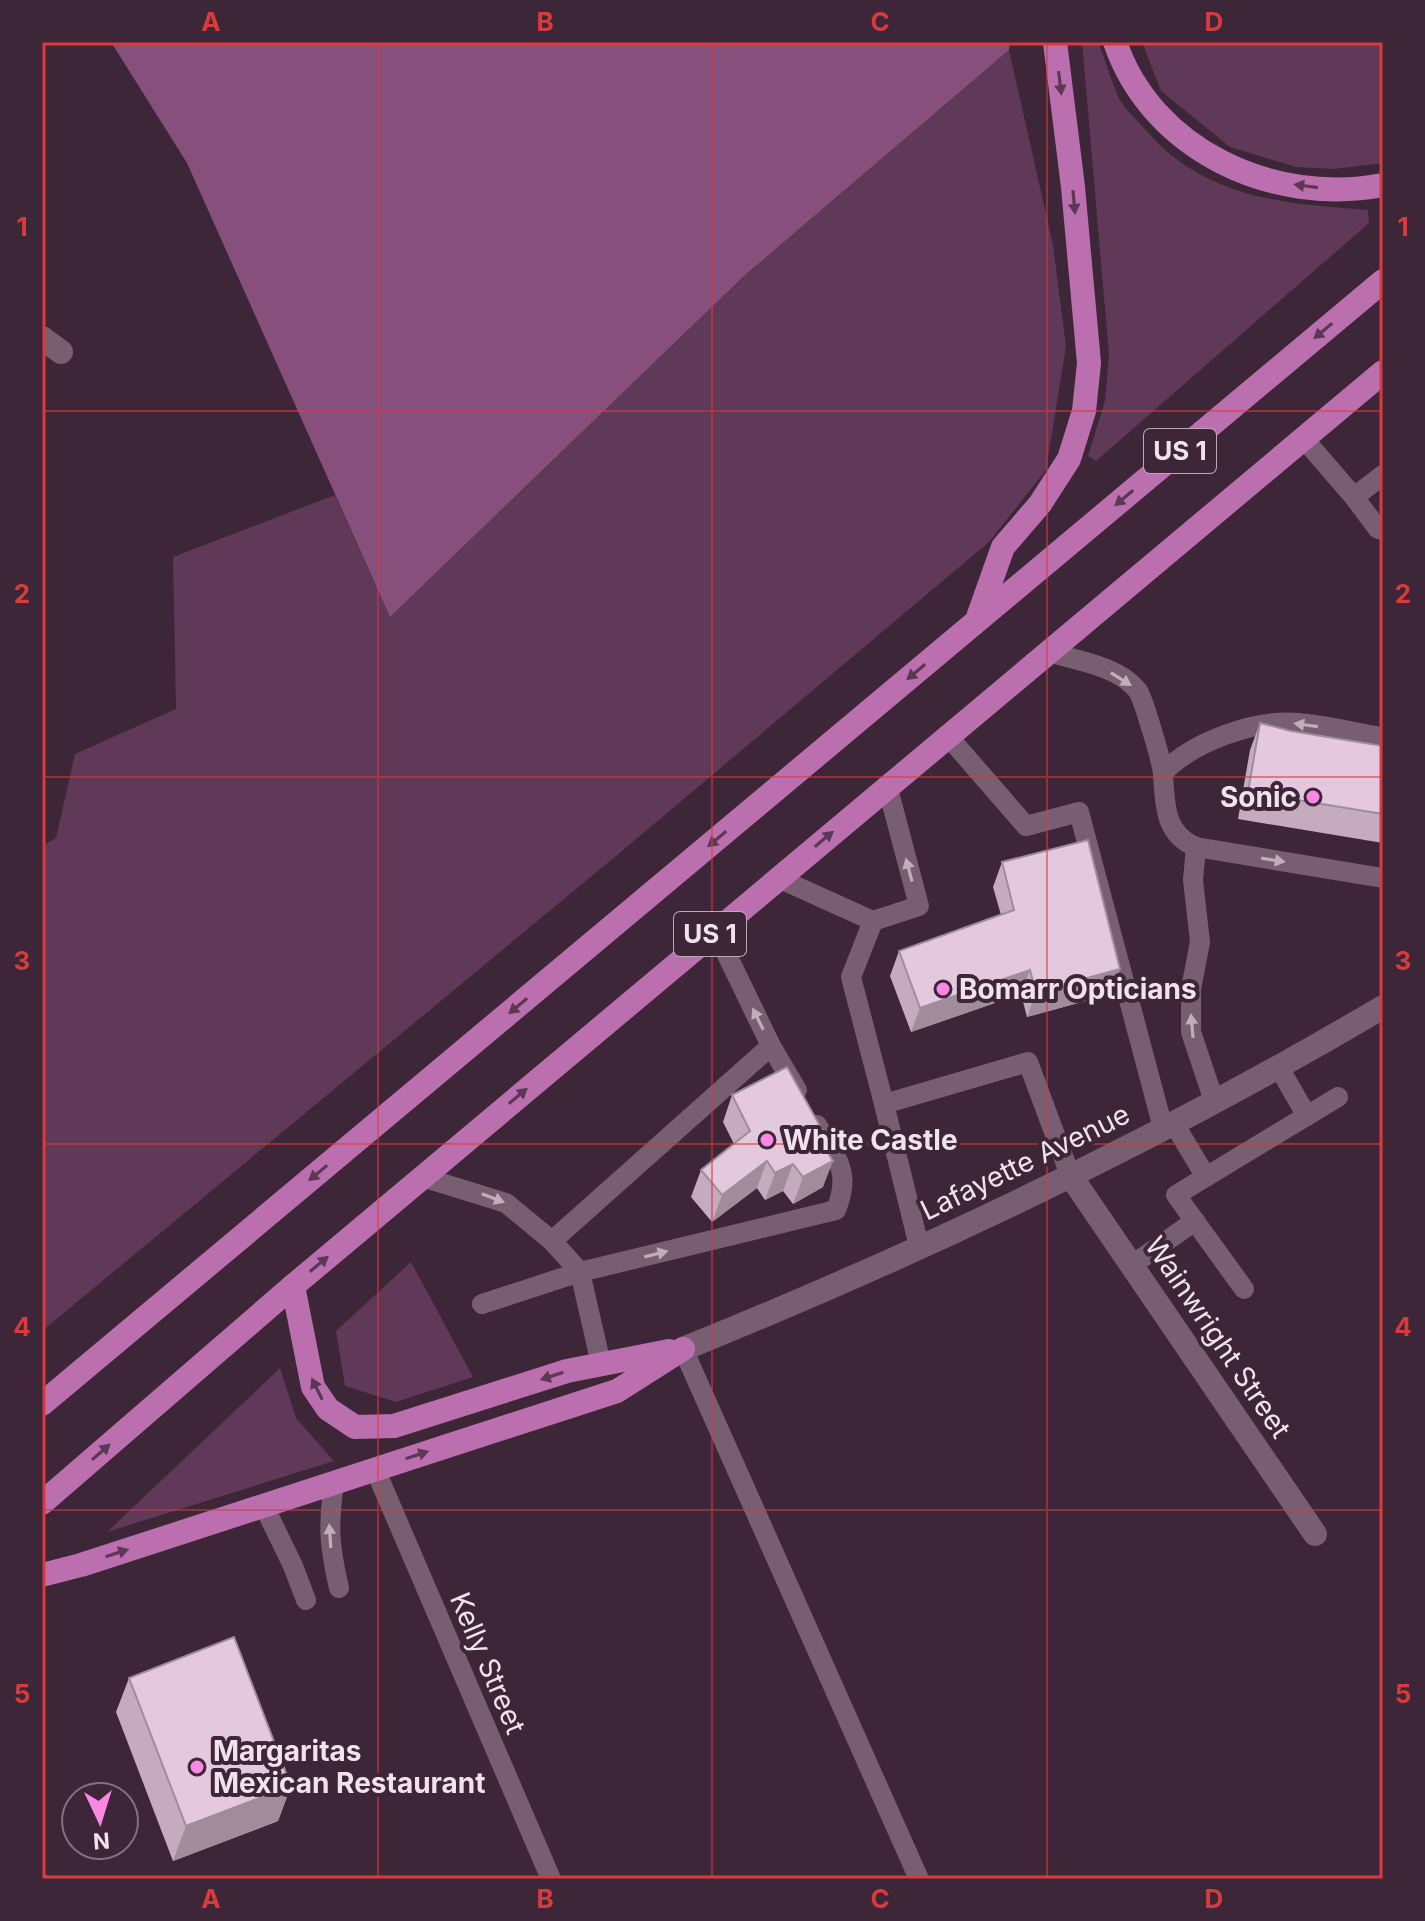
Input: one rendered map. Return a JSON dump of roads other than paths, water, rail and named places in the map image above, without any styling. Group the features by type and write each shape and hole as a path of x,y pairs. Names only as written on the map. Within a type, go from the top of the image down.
{"highway":[{"path":"976,622 1003,547 1040,504 1069,459 1084,411 1089,363 1073,187 1055,42"},
{"path":"1115,42 1141,96 1168,126 1222,164 1268,180 1306,187 1344,190 1383,185"},
{"name":"US 1","path":"42,1404 1383,281"},
{"name":"US 1","path":"42,1503 422,1177 1383,372"},
{"path":"293,1286 313,1387 328,1409 355,1427 394,1426 567,1371 683,1349"},
{"path":"42,1575 617,1391 683,1349"}],"street":[{"name":"Lafayette Avenue","path":"683,1349 800,1302 1070,1175 1214,1101 1383,1007"},
{"name":"Wainwright Street","path":"1070,1175 1315,1534"}],"lane":[{"path":"1304,439 1378,529 1383,530"},
{"path":"1354,497 1383,475"},
{"path":"1048,652 1104,669 1125,679 1139,693 1163,773 1164,803 1178,836 1196,847 1383,878"},
{"path":"1163,773 1177,758 1195,746 1247,729 1295,722 1383,737"},
{"path":"1247,729 1284,745"},
{"path":"947,735 1026,826 1079,812 1168,1125 1206,1177"},
{"path":"778,878 873,921 919,906 887,785"},
{"path":"1196,847 1193,880 1200,942 1191,989 1191,1032 1214,1101"},
{"path":"873,921 851,977 919,1246"},
{"path":"482,1304 580,1272 836,1210 844,1191 841,1167 771,1046 715,930"},
{"path":"552,1241 771,1046"},
{"path":"884,1104 1028,1062 1070,1175"},
{"path":"1278,1066 1307,1116"},
{"path":"1244,1289 1176,1195 1338,1097"},
{"path":"422,1177 506,1203 552,1241 580,1272 601,1364"},
{"path":"1132,1265 1195,1221"},
{"path":"683,1349 919,1879"},
{"name":"Kelly Street","path":"375,1469 551,1879"},
{"path":"334,1483 328,1523 330,1550 339,1588"},
{"path":"264,1506 306,1600"}],"place":[{"name":"Sonic","path":"1313,797"},
{"name":"Bomarr Opticians","path":"943,989"},
{"name":"White Castle","path":"767,1140"},
{"name":"Margaritas Mexican Restaurant","path":"197,1767"}]}
